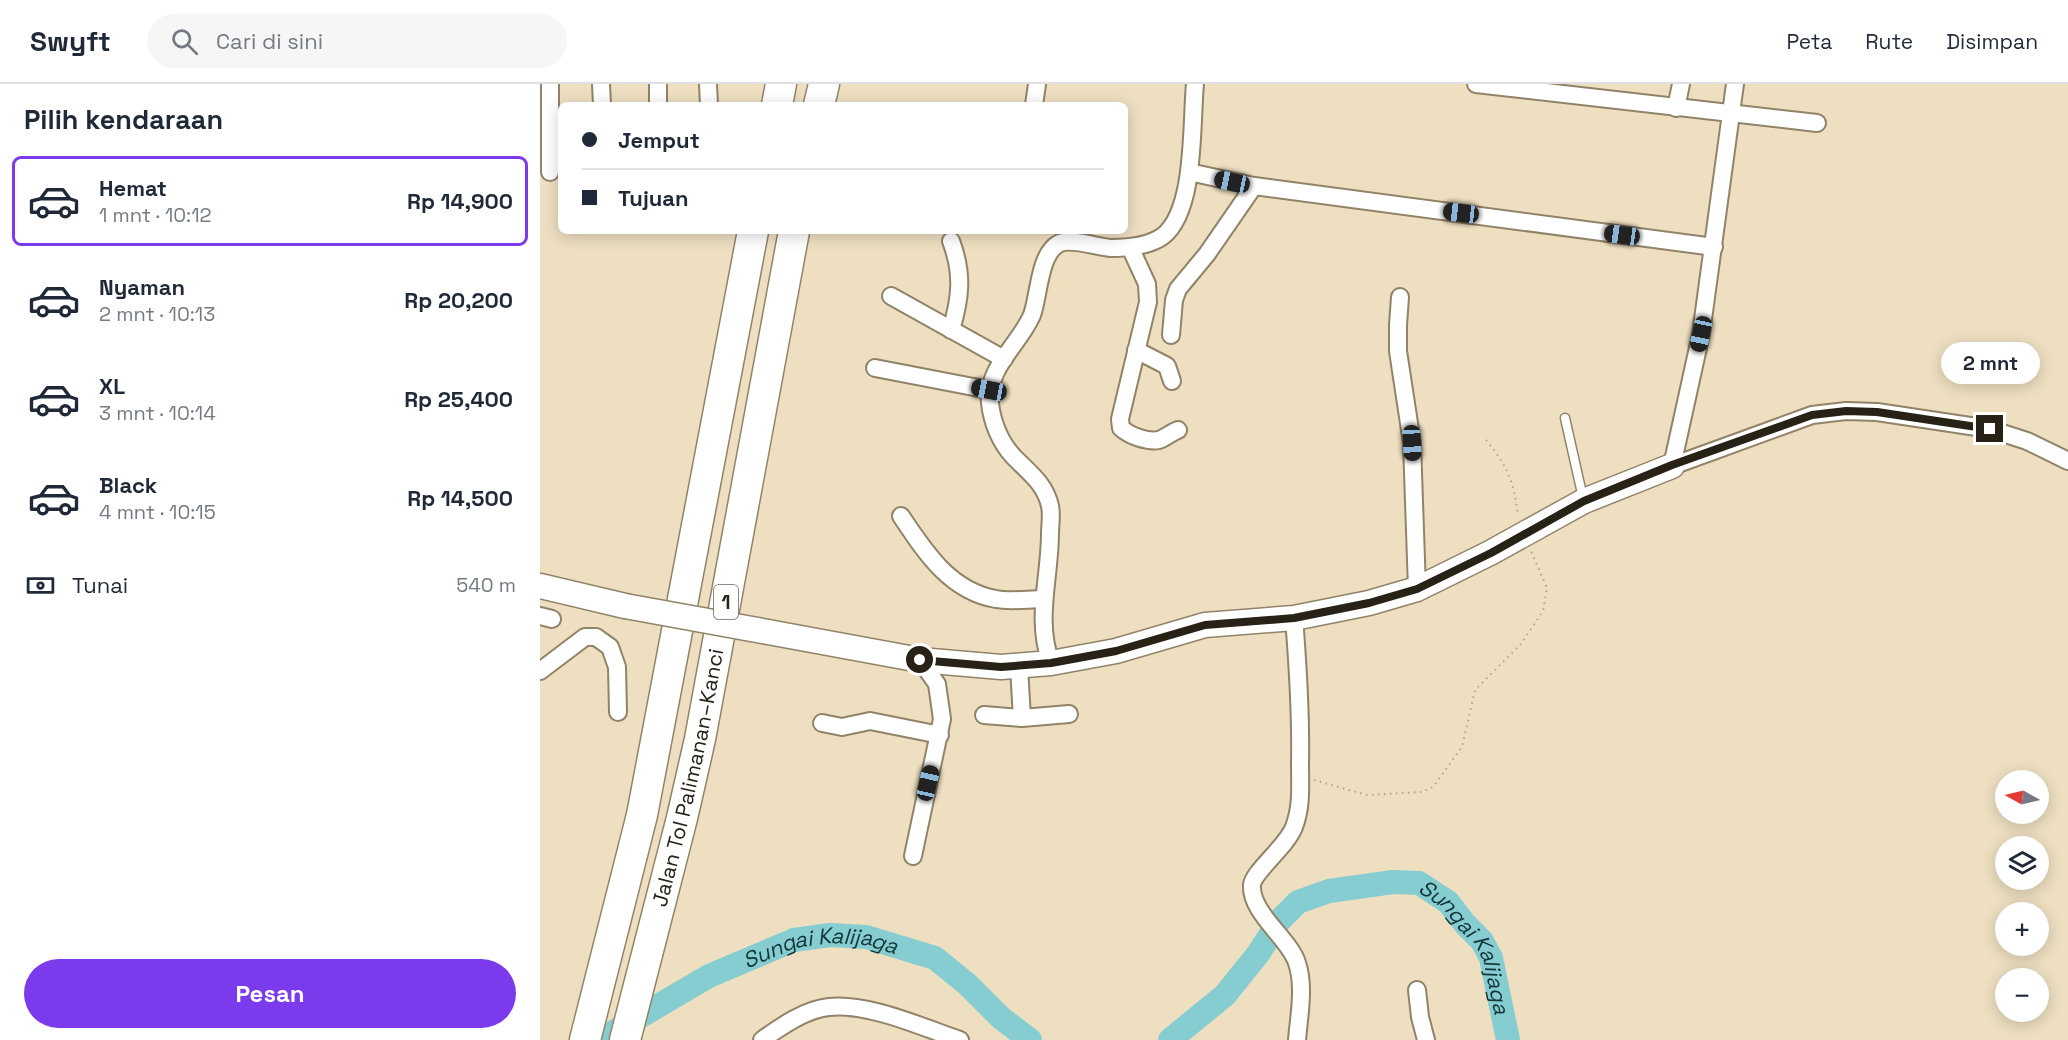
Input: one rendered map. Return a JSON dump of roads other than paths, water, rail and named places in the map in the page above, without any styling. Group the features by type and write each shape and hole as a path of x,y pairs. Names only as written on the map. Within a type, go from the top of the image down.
{"highway":[{"path":"778,102 781,84"},
{"path":"820,102 824,84"},
{"name":"Jalan Tol Palimanan–Kanci","path":"585,1040 642,815 752,234"},
{"name":"Jalan Tol Palimanan–Kanci","path":"625,1040 700,739 793,234"}],"street":[{"path":"550,84 550,172"},
{"path":"601,84 602,102"},
{"path":"658,84 658,102"},
{"path":"708,84 709,102"},
{"path":"1034,102 1037,84"},
{"path":"1051,663 1046,649 1043,599 1050,543 1050,507 1045,491 1036,478 1012,455 997,432 990,405 989,390 1004,359 1032,314 1046,262 1060,236 1109,248 1130,247 1151,243 1163,236 1174,224 1185,202 1195,84"},
{"path":"1476,84 1731,115 1817,123"},
{"path":"1676,108 1681,84"},
{"path":"1672,465 1701,334 1735,84"},
{"path":"1189,172 1254,186 1714,247"},
{"path":"1172,335 1174,300 1178,289 1207,254 1254,186"},
{"path":"951,241 960,274 960,287 958,306 951,330"},
{"path":"1130,247 1147,284 1148,302 1120,419 1121,428 1127,433 1143,438 1160,440 1178,429"},
{"path":"891,296 1004,359"},
{"path":"1400,297 1398,351 1412,443 1417,589"},
{"path":"1137,350 1167,366 1172,381"},
{"path":"875,368 989,390"},
{"path":"540,586 625,606 920,660 1018,667 1116,651 1205,625 1294,618 1369,603 1417,589 1491,553 1584,501 1672,465 1812,415 1846,411 1877,412 1990,429 2027,441 2068,461"},
{"path":"901,516 940,570 976,593 998,600 1043,599"},
{"path":"1294,618 1300,732 1300,802 1294,829 1252,881 1253,896 1261,912 1297,961 1300,984 1297,1040"},
{"path":"540,671 585,637 596,637 610,647 617,667 618,712"},
{"path":"913,856 940,735 942,715 937,684 920,660"},
{"path":"1018,667 1022,718"},
{"path":"984,715 1022,718 1069,714"},
{"path":"822,723 842,727 870,721 940,735"},
{"path":"1417,990 1420,1017 1426,1040"},
{"path":"762,1040 813,1010 828,1007 855,1008 883,1014 960,1040"}],"lane":[{"path":"1565,418 1584,501"}],"waterway":[{"name":"Sungai Kalijaga","path":"1170,1040 1225,995 1258,954 1279,921 1298,902 1329,891 1393,882 1419,883 1448,902 1482,941 1491,958 1508,1040"},
{"name":"Sungai Kalijaga","path":"600,1040 709,976 794,940 830,935 866,937 935,958 967,984 1000,1017 1030,1040"}]}
